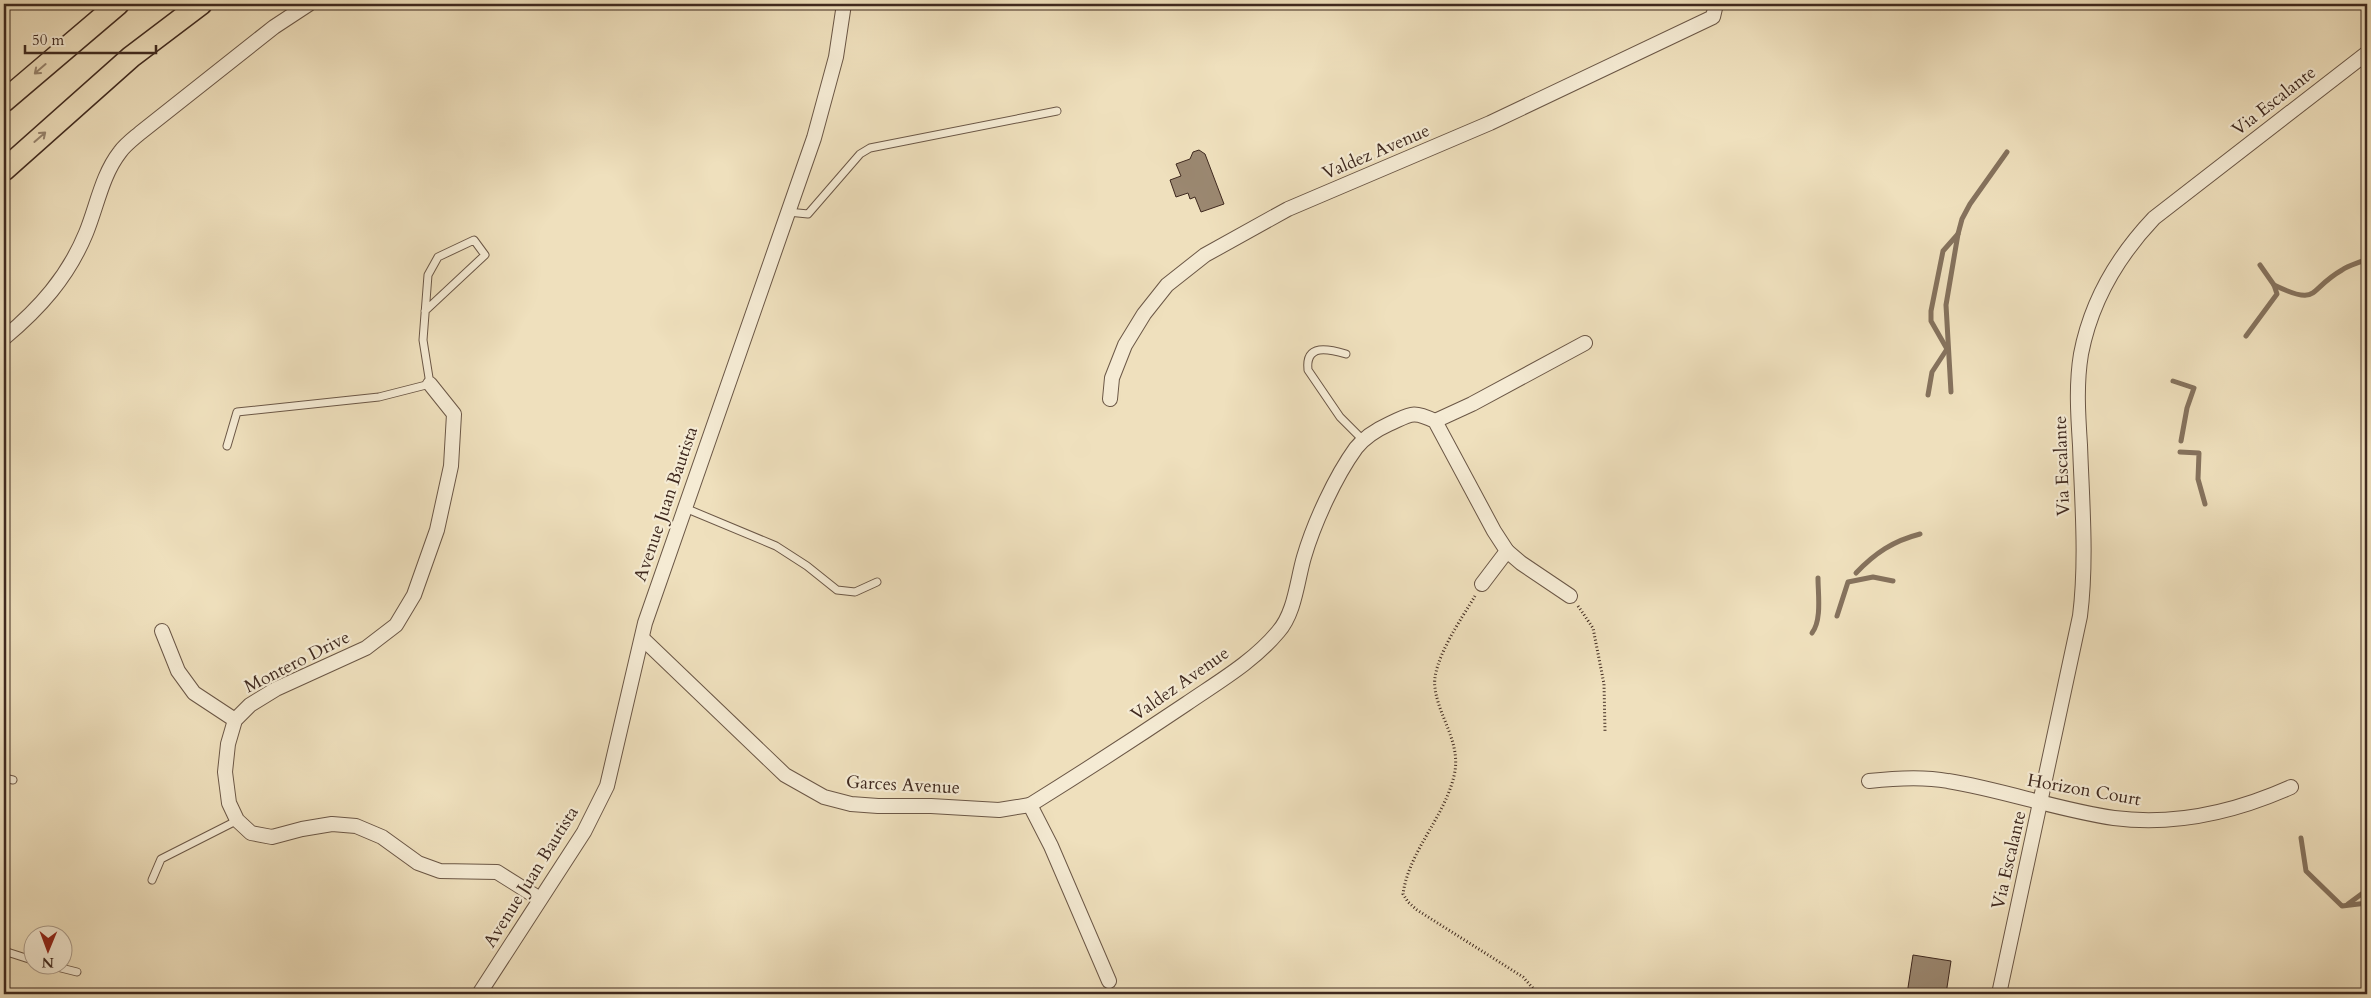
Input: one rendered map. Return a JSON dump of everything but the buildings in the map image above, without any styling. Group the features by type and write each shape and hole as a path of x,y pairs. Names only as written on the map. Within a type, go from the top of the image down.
{"main road":[{"path":"4,100 118,4"},
{"path":"4,170 131,58 201,4"}],"street":[{"path":"4,338 31,315 53,291 72,263 86,233 104,180 120,151 274,27 309,4"},
{"name":"Avenue Juan Bautista","path":"479,994 584,832 607,786 642,638 684,508 824,106 836,57 844,4"},
{"name":"Valdez Avenue","path":"1110,399 1112,378 1125,345 1144,314 1166,285 1205,255 1288,209 1490,124 1713,18 1716,4"},
{"name":"Via Escalante","path":"1999,994 2041,803 2083,593 2084,548 2078,381 2081,354 2089,322 2101,293 2133,240 2154,218 2367,53"},
{"path":"1570,596 1521,563 1507,551 1494,531 1435,421 1472,404 1585,342"},
{"name":"Montero Drive","path":"235,720 250,705 276,689 366,648 396,625 414,595 437,530 451,466 454,414 430,384"},
{"name":"Valdez Avenue","path":"1030,805 1105,759 1224,678 1262,649 1280,631 1290,612 1304,556 1325,505 1357,447 1379,429 1410,414 1418,413 1435,421"},
{"path":"1482,584 1507,551"},
{"path":"162,631 178,671 194,693 235,720 228,744 225,772 229,803 238,820 251,833 272,837 332,824 356,826 382,837 418,863 440,871 497,872 540,899"},
{"name":"Garces Avenue","path":"642,638 785,775 824,797 851,804 878,806 931,806 999,810 1030,805"},
{"name":"Horizon Court","path":"1869,780 1903,777 1947,780 2041,803 2115,818 2149,820 2186,818 2227,811 2291,787"},
{"path":"1030,805 1051,846 1109,981"}],"lane":[{"path":"788,212 808,214 860,154 870,148 1057,111"},
{"path":"228,446 236,412 378,397 430,384 423,340 425,311 428,275 438,257 474,240 485,254 425,311"},
{"path":"1346,354 1327,348 1318,350 1308,358 1308,370 1340,417 1364,441"},
{"path":"684,508 776,546 807,566 837,590 855,592 877,582"},
{"path":"4,778 13,780"},
{"path":"152,880 161,859 238,820"},
{"path":"4,950 22,956"},
{"path":"72,971 77,972"}],"path":[{"path":"1482,584 1438,664 1434,686 1440,711 1451,732 1456,749 1454,776 1440,810 1408,874 1403,894 1408,902 1417,910 1523,977 1538,994"},
{"path":"1570,596 1593,628 1604,684 1605,731"}],"waterway":[{"path":"1951,392 1946,305 1958,234 1962,219 1970,204 2007,152"},
{"path":"1928,395 1932,372 1947,349 1931,321 1931,311 1943,251 1958,234"},
{"path":"2274,285 2299,295 2307,295 2345,268 2367,259"},
{"path":"2246,336 2277,294 2274,285 2260,265"},
{"path":"2173,381 2194,388 2187,408 2181,441"},
{"path":"2180,452 2199,453 2198,479 2205,504"},
{"path":"1856,573 1870,559 1885,549 1901,540 1920,534"},
{"path":"1837,616 1848,582 1873,577 1893,581"},
{"path":"1812,633 1818,614 1818,578"},
{"path":"2301,838 2306,871 2342,906 2367,903"},
{"path":"2348,904 2367,890"}]}
